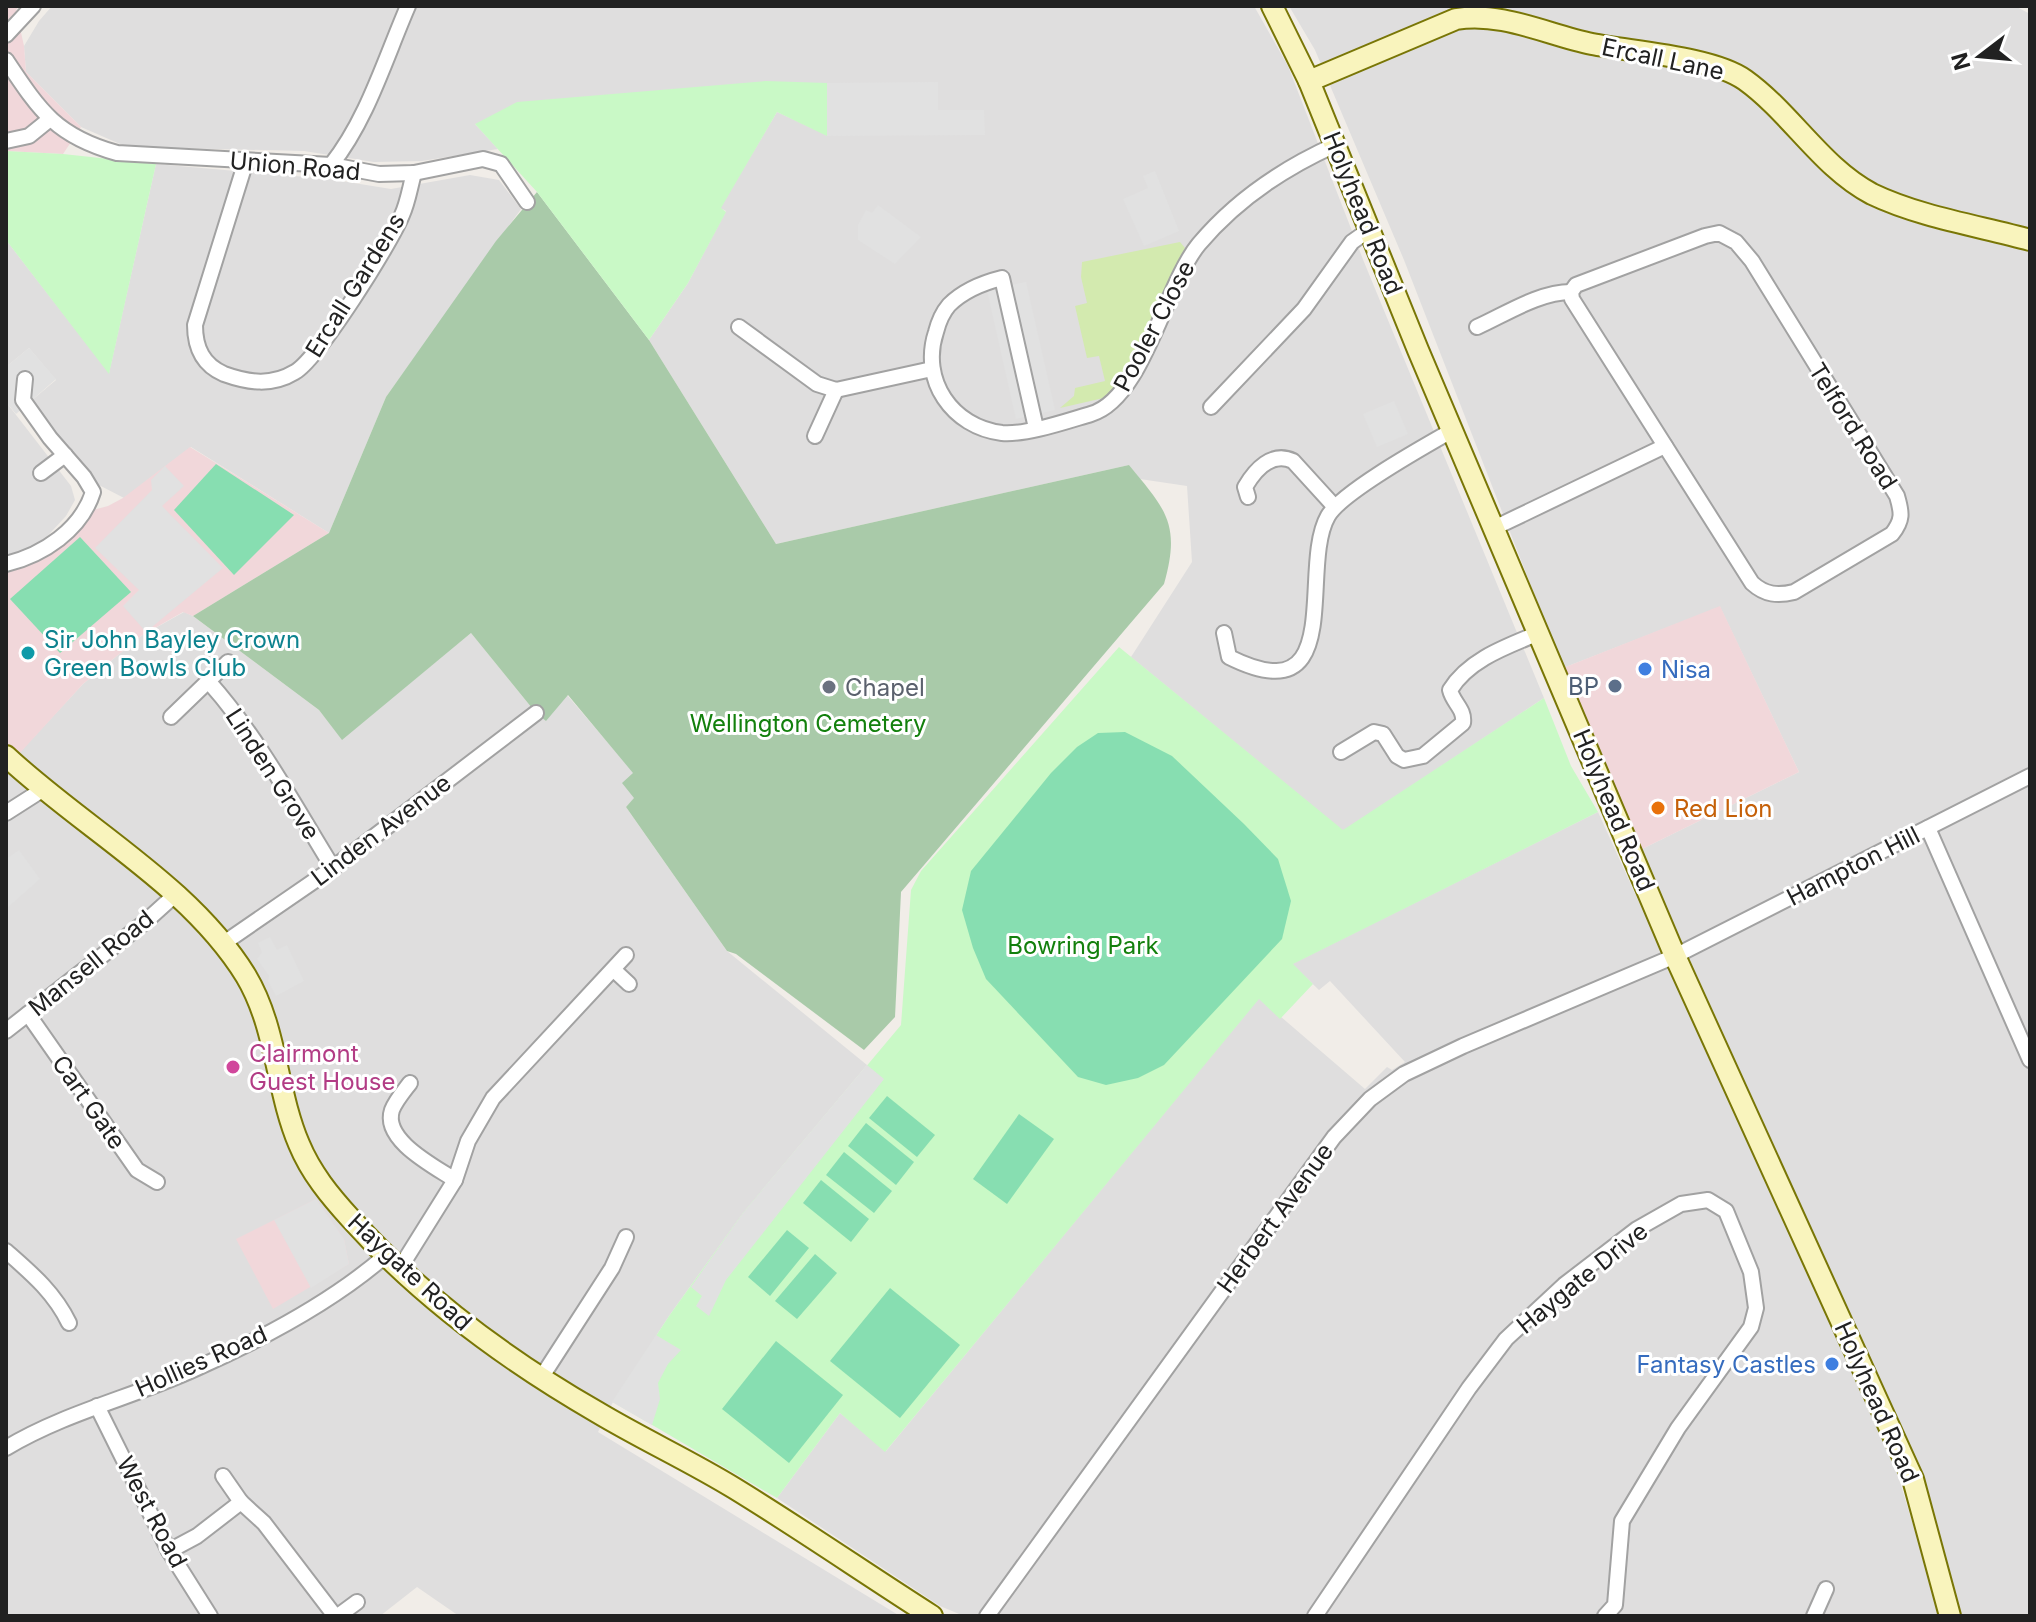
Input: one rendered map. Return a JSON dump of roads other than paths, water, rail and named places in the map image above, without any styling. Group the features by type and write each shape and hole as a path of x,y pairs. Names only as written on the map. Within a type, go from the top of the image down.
{"street":[{"path":"6,35 33,6"},
{"path":"331,165 359,122 408,6"},
{"name":"Holyhead Road","path":"1272,6 1309,81 1675,956 1913,1479 1950,1616"},
{"name":"Ercall Lane","path":"1309,81 1476,11 1589,43 1708,65 1743,79 1835,166 1871,193 1917,210 2030,240"},
{"name":"Union Road","path":"6,60 36,106 62,130 88,145 117,153 331,165 379,174 414,173 483,159 501,164 527,202"},
{"path":"6,141 29,136 50,119"},
{"name":"Pooler Close","path":"932,369 936,387 952,408 974,425 1002,433 1095,413 1112,402 1128,383 1186,262 1200,243 1241,202 1263,186 1301,160 1335,145"},
{"name":"Ercall Gardens","path":"246,161 195,325 195,339 204,362 214,370 242,381 277,380 298,371 320,349 402,215 414,173"},
{"path":"1211,407 1304,309 1352,242 1369,230"},
{"name":"Telford Road","path":"1719,233 1736,242 1752,261 1897,496 1901,522 1892,534 1794,592 1780,595 1769,593 1752,583 1572,299 1571,292 1576,285 1705,236 1719,233"},
{"path":"739,327 817,384 836,390 932,369 931,347 947,307 983,283 1002,278 1036,428"},
{"name":"Telford Road","path":"1477,327 1531,302 1558,292 1571,292"},
{"path":"6,564 36,556 61,538 88,509 93,492 23,400 25,379"},
{"path":"815,436 836,390"},
{"path":"1224,633 1229,657 1269,672 1293,665 1303,654 1314,629 1317,550 1334,506 1409,455 1453,430"},
{"path":"1494,528 1665,446"},
{"path":"41,473 65,455"},
{"path":"1248,497 1245,487 1259,467 1285,457 1293,461 1334,506"},
{"path":"1341,752 1374,732 1383,734 1397,756 1404,760 1423,756 1463,723 1462,709 1451,695 1454,683 1487,656 1539,633"},
{"name":"Linden Grove","path":"171,717 228,662"},
{"name":"Linden Grove","path":"209,682 227,702 274,771 333,868"},
{"name":"Linden Avenue","path":"224,943 333,868 536,713"},
{"name":"Haygate Road","path":"6,756 42,790 176,894 224,943 248,979 266,1021 286,1105 298,1142 313,1173 392,1262 470,1329 541,1378 599,1414 734,1488 932,1616"},
{"name":"Hampton Hill","path":"1675,956 2030,776"},
{"path":"6,813 42,790"},
{"path":"1928,828 2030,1060"},
{"name":"Mansell Road","path":"6,1031 176,894"},
{"name":"Hollies Road","path":"6,1448 58,1420 196,1369 290,1321 365,1274 392,1262 455,1180 468,1141 493,1098 626,955"},
{"name":"Herbert Avenue","path":"987,1616 1334,1137 1370,1099 1404,1074 1463,1046 1675,956"},
{"path":"614,970 629,984"},
{"name":"Cart Gate","path":"28,1014 137,1170 157,1182"},
{"path":"410,1083 392,1111 391,1125 402,1143 455,1180"},
{"name":"Haygate Drive","path":"1315,1616 1469,1388 1506,1339 1564,1285 1637,1229 1681,1204 1708,1200 1726,1211 1751,1272 1756,1308 1751,1327 1678,1428 1622,1521 1615,1605 1605,1616"},
{"path":"541,1378 612,1268 626,1237"},
{"path":"6,1251 45,1285 60,1304 69,1323"},
{"name":"West Road","path":"97,1406 169,1551 210,1616"},
{"path":"223,1476 336,1616 357,1602"},
{"path":"169,1551 197,1536 241,1502"},
{"path":"1814,1616 1826,1589"}],"place":[{"name":"Sir John Bayley Crown Green Bowls Club","path":"28,653"},
{"name":"Nisa","path":"1645,669"},
{"name":"BP","path":"1615,686"},
{"name":"Chapel","path":"829,687"},
{"name":"Red Lion","path":"1658,808"},
{"name":"Clairmont Guest House","path":"233,1067"},
{"name":"Fantasy Castles","path":"1832,1364"}],"park label":[{"name":"Wellington Cemetery","path":"808,723"},
{"name":"Bowring Park","path":"1083,945"}]}
